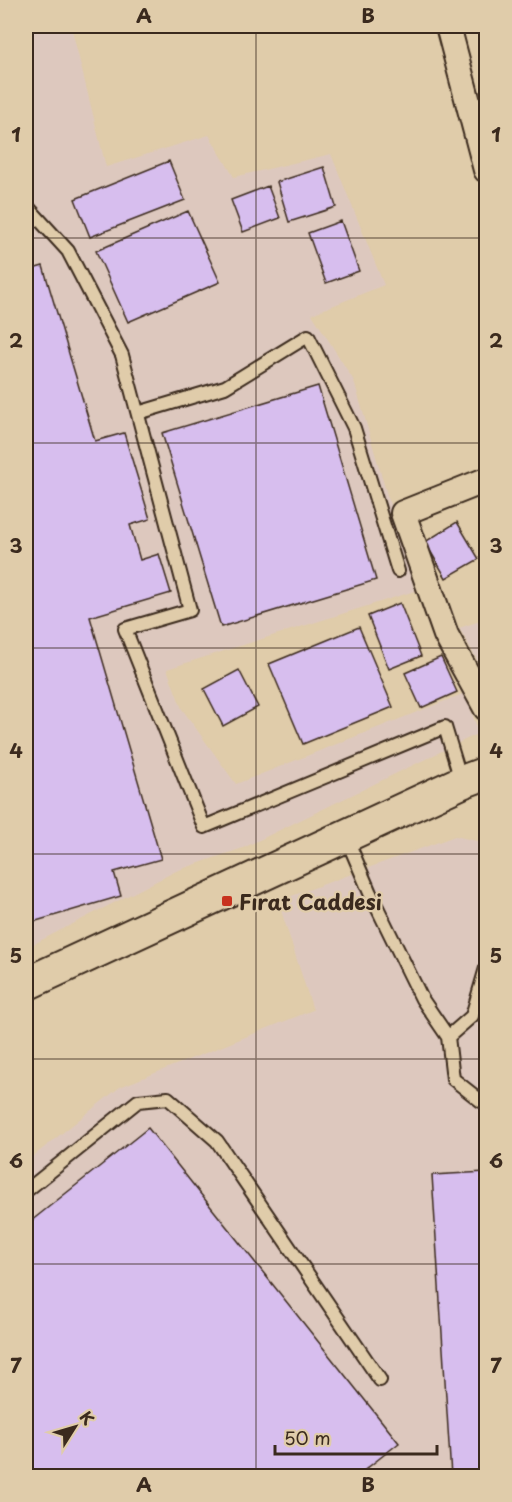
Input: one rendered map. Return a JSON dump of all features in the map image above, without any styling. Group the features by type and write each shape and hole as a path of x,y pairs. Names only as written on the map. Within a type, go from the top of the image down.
{"street":[{"path":"448,26 486,171"},
{"path":"486,480 403,513 446,635 486,708"},
{"path":"26,984 474,777"}],"lane":[{"path":"26,205 68,251 122,354 190,610 125,629 204,827 445,727 474,777"},
{"path":"138,412 225,387 308,336 354,428 398,571"},
{"path":"345,836 422,999 448,1037 453,1079 481,1101 486,1102"},
{"path":"448,1037 472,1016 486,968"},
{"path":"26,1191 138,1101 168,1098 217,1141 380,1380"}],"shaded area":[{"path":"26,26 71,26 106,167 209,135 234,177 331,154 384,285 312,314 354,381 415,591 167,669 182,709 236,784 465,693 479,733 243,848 176,871 26,948"},
{"path":"486,619 486,676 459,628"},
{"path":"455,836 486,843 486,1476 26,1476 26,1162 120,1087 313,1010 278,901"}],"building":[{"path":"169,161 185,200 90,237 75,199"},
{"path":"324,167 336,207 289,222 277,182"},
{"path":"268,186 280,218 243,232 231,200"},
{"path":"188,211 220,282 128,322 96,251"},
{"path":"341,221 359,271 326,283 308,233"},
{"path":"43,266 95,441 124,433 150,519 130,525 140,560 159,554 171,593 90,617 161,859 114,872 121,896 26,924 26,271"},
{"path":"318,386 376,580 221,627 162,433"},
{"path":"457,522 479,559 446,578 425,542"},
{"path":"400,603 421,656 389,669 368,616"},
{"path":"359,627 393,707 303,744 269,664"},
{"path":"441,657 457,692 421,708 405,673"},
{"path":"239,670 258,707 223,726 204,689"},
{"path":"148,1128 399,1443 357,1476 26,1476 26,1225"},
{"path":"486,1172 486,1476 451,1476 432,1175"}],"place":[{"name":"Fırat Caddesi","path":"227,901"}]}
